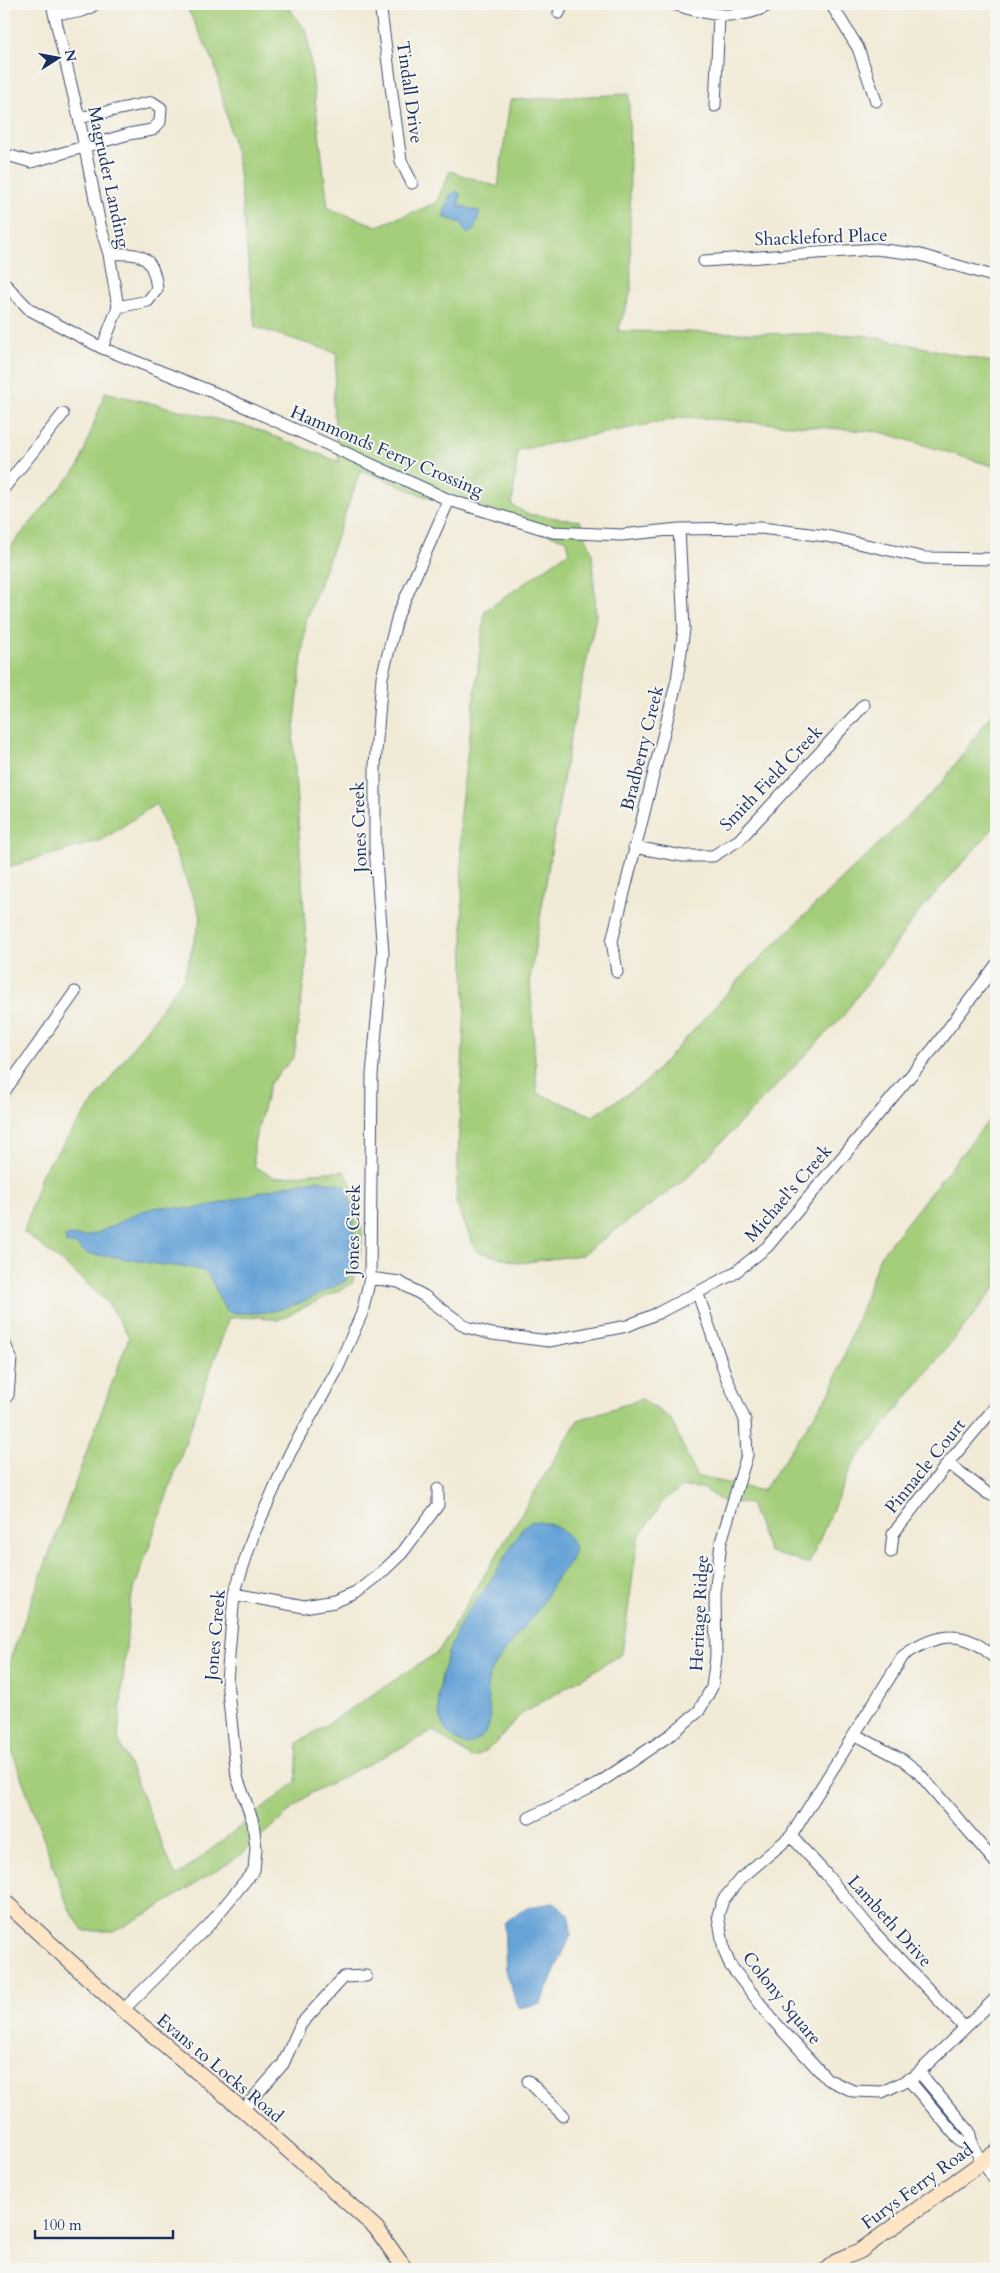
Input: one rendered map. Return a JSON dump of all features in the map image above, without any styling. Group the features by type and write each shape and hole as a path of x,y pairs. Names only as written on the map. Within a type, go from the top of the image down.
{"street":[{"name":"Magruder Landing","path":"95,4 88,10 70,13 53,8 79,118 100,225 109,254 118,307"},
{"name":"Tindall Drive","path":"380,4 401,160 412,183"},
{"path":"674,4 719,16 740,14 771,4"},
{"path":"831,4 858,48 876,101"},
{"path":"715,106 719,16"},
{"path":"4,154 31,162 84,146 152,130 160,122 160,108 152,102 79,118"},
{"name":"Shackleford Place","path":"704,261 875,249 917,254 996,277"},
{"path":"102,348 118,307 148,301 157,289 155,269 144,258 130,253 109,254"},
{"name":"Hammonds Ferry Crossing","path":"4,283 30,310 102,348 215,393 449,500 553,532 621,535 679,529 761,528 826,536 925,558 996,559"},
{"path":"4,488 63,414"},
{"name":"Jones Creek","path":"123,2010 209,1925 254,1870 256,1848 253,1822 237,1777 227,1681 234,1594 254,1536 290,1453 336,1372 358,1321 370,1278 372,1074 383,952 375,848 374,765 382,677 398,615 449,500"},
{"name":"Bradberry Creek","path":"617,972 612,941 677,680 684,629 679,529"},
{"name":"Smith Field Creek","path":"634,847 683,856 714,856 739,840 864,705"},
{"name":"Michael's Creek","path":"370,1278 399,1282 424,1296 466,1327 492,1334 550,1341 627,1326 698,1294 733,1274 767,1248 934,1049 996,964"},
{"path":"4,1092 75,992"},
{"name":"Heritage Ridge","path":"529,1818 596,1785 670,1735 699,1710 712,1687 716,1657 715,1595 721,1542 747,1455 745,1420 727,1379 698,1294"},
{"path":"4,1342 11,1358 8,1394 4,1400"},
{"name":"Pinnacle Court","path":"891,1552 893,1534 948,1463 996,1406"},
{"path":"948,1463 996,1497"},
{"path":"234,1594 304,1606 334,1602 356,1593 379,1575 402,1552 438,1505 438,1489"},
{"name":"Colony Square","path":"996,1660 975,1642 956,1636 936,1638 919,1644 903,1656 856,1735 791,1836 740,1880 723,1900 718,1915 719,1930 730,1965 772,2018 827,2079 853,2091 882,2092 919,2072 996,1998"},
{"path":"856,1735 903,1760 917,1771 996,1863"},
{"name":"Lambeth Drive","path":"791,1836 826,1874 871,1930 964,2027"},
{"name":"Evans to Locks Road","path":"4,1901 123,2010 243,2110 376,2228 405,2269"},
{"path":"243,2110 283,2064 301,2024 344,1977 366,1976"},
{"path":"919,2072 969,2131 973,2147 996,2182"},
{"path":"908,2079 961,2142 973,2147"},
{"path":"528,2081 563,2115"},
{"name":"Furys Ferry Road","path":"827,2269 838,2260 860,2251 996,2152"},
{"name":"Furys Ferry Road","path":"847,2269 860,2251"}],"green space":[{"path":"185,4 286,4 307,32 328,208 377,226 436,203 450,171 498,187 510,100 629,94 631,291 618,331 864,335 996,363 996,467 881,432 685,417 518,450 512,505 527,514 580,521 592,553 596,616 569,745 530,978 537,1093 593,1116 647,1081 754,964 941,784 996,708 996,825 918,913 843,1016 687,1178 582,1255 519,1263 476,1251 456,1203 465,1003 460,813 485,611 569,552 567,540 424,496 361,470 306,621 293,740 307,957 294,1057 270,1083 254,1143 254,1166 275,1178 344,1171 358,1203 362,1244 352,1284 278,1320 259,1317 229,1318 130,1601 118,1738 176,1877 296,1782 298,1743 438,1652 578,1420 642,1399 671,1419 696,1476 763,1491 832,1389 880,1256 996,1111 996,1287 852,1465 809,1564 769,1552 750,1504 722,1501 702,1488 683,1487 665,1499 638,1538 622,1654 520,1715 497,1742 479,1755 471,1758 434,1731 311,1793 242,1854 157,1908 115,1931 83,1931 68,1907 4,1729 4,1676 129,1337 108,1303 73,1271 24,1232 42,1173 184,977 201,917 156,804 102,840 4,868 4,554 79,466 105,392 253,428 339,462 333,404 337,353 255,327 238,163 214,62"}],"water":[{"path":"457,191 460,194 459,205 480,212 474,230 468,234 463,229 464,224 443,217 450,195"},
{"path":"317,1180 344,1185 349,1196 354,1220 354,1232 346,1281 289,1307 251,1313 228,1311 225,1310 209,1275 204,1271 189,1267 87,1254 76,1245 66,1243 65,1237 94,1234 144,1210 164,1207 198,1208 287,1185"},
{"path":"532,1521 546,1523 563,1531 575,1547 574,1552 571,1560 556,1579 539,1608 494,1667 489,1678 490,1721 487,1730 480,1738 467,1745 448,1733 440,1717 438,1704 439,1690 450,1647 465,1615 486,1588 524,1526"},
{"path":"554,1903 569,1914 571,1935 540,2004 519,2008 506,1975 504,1923 527,1907"}]}
